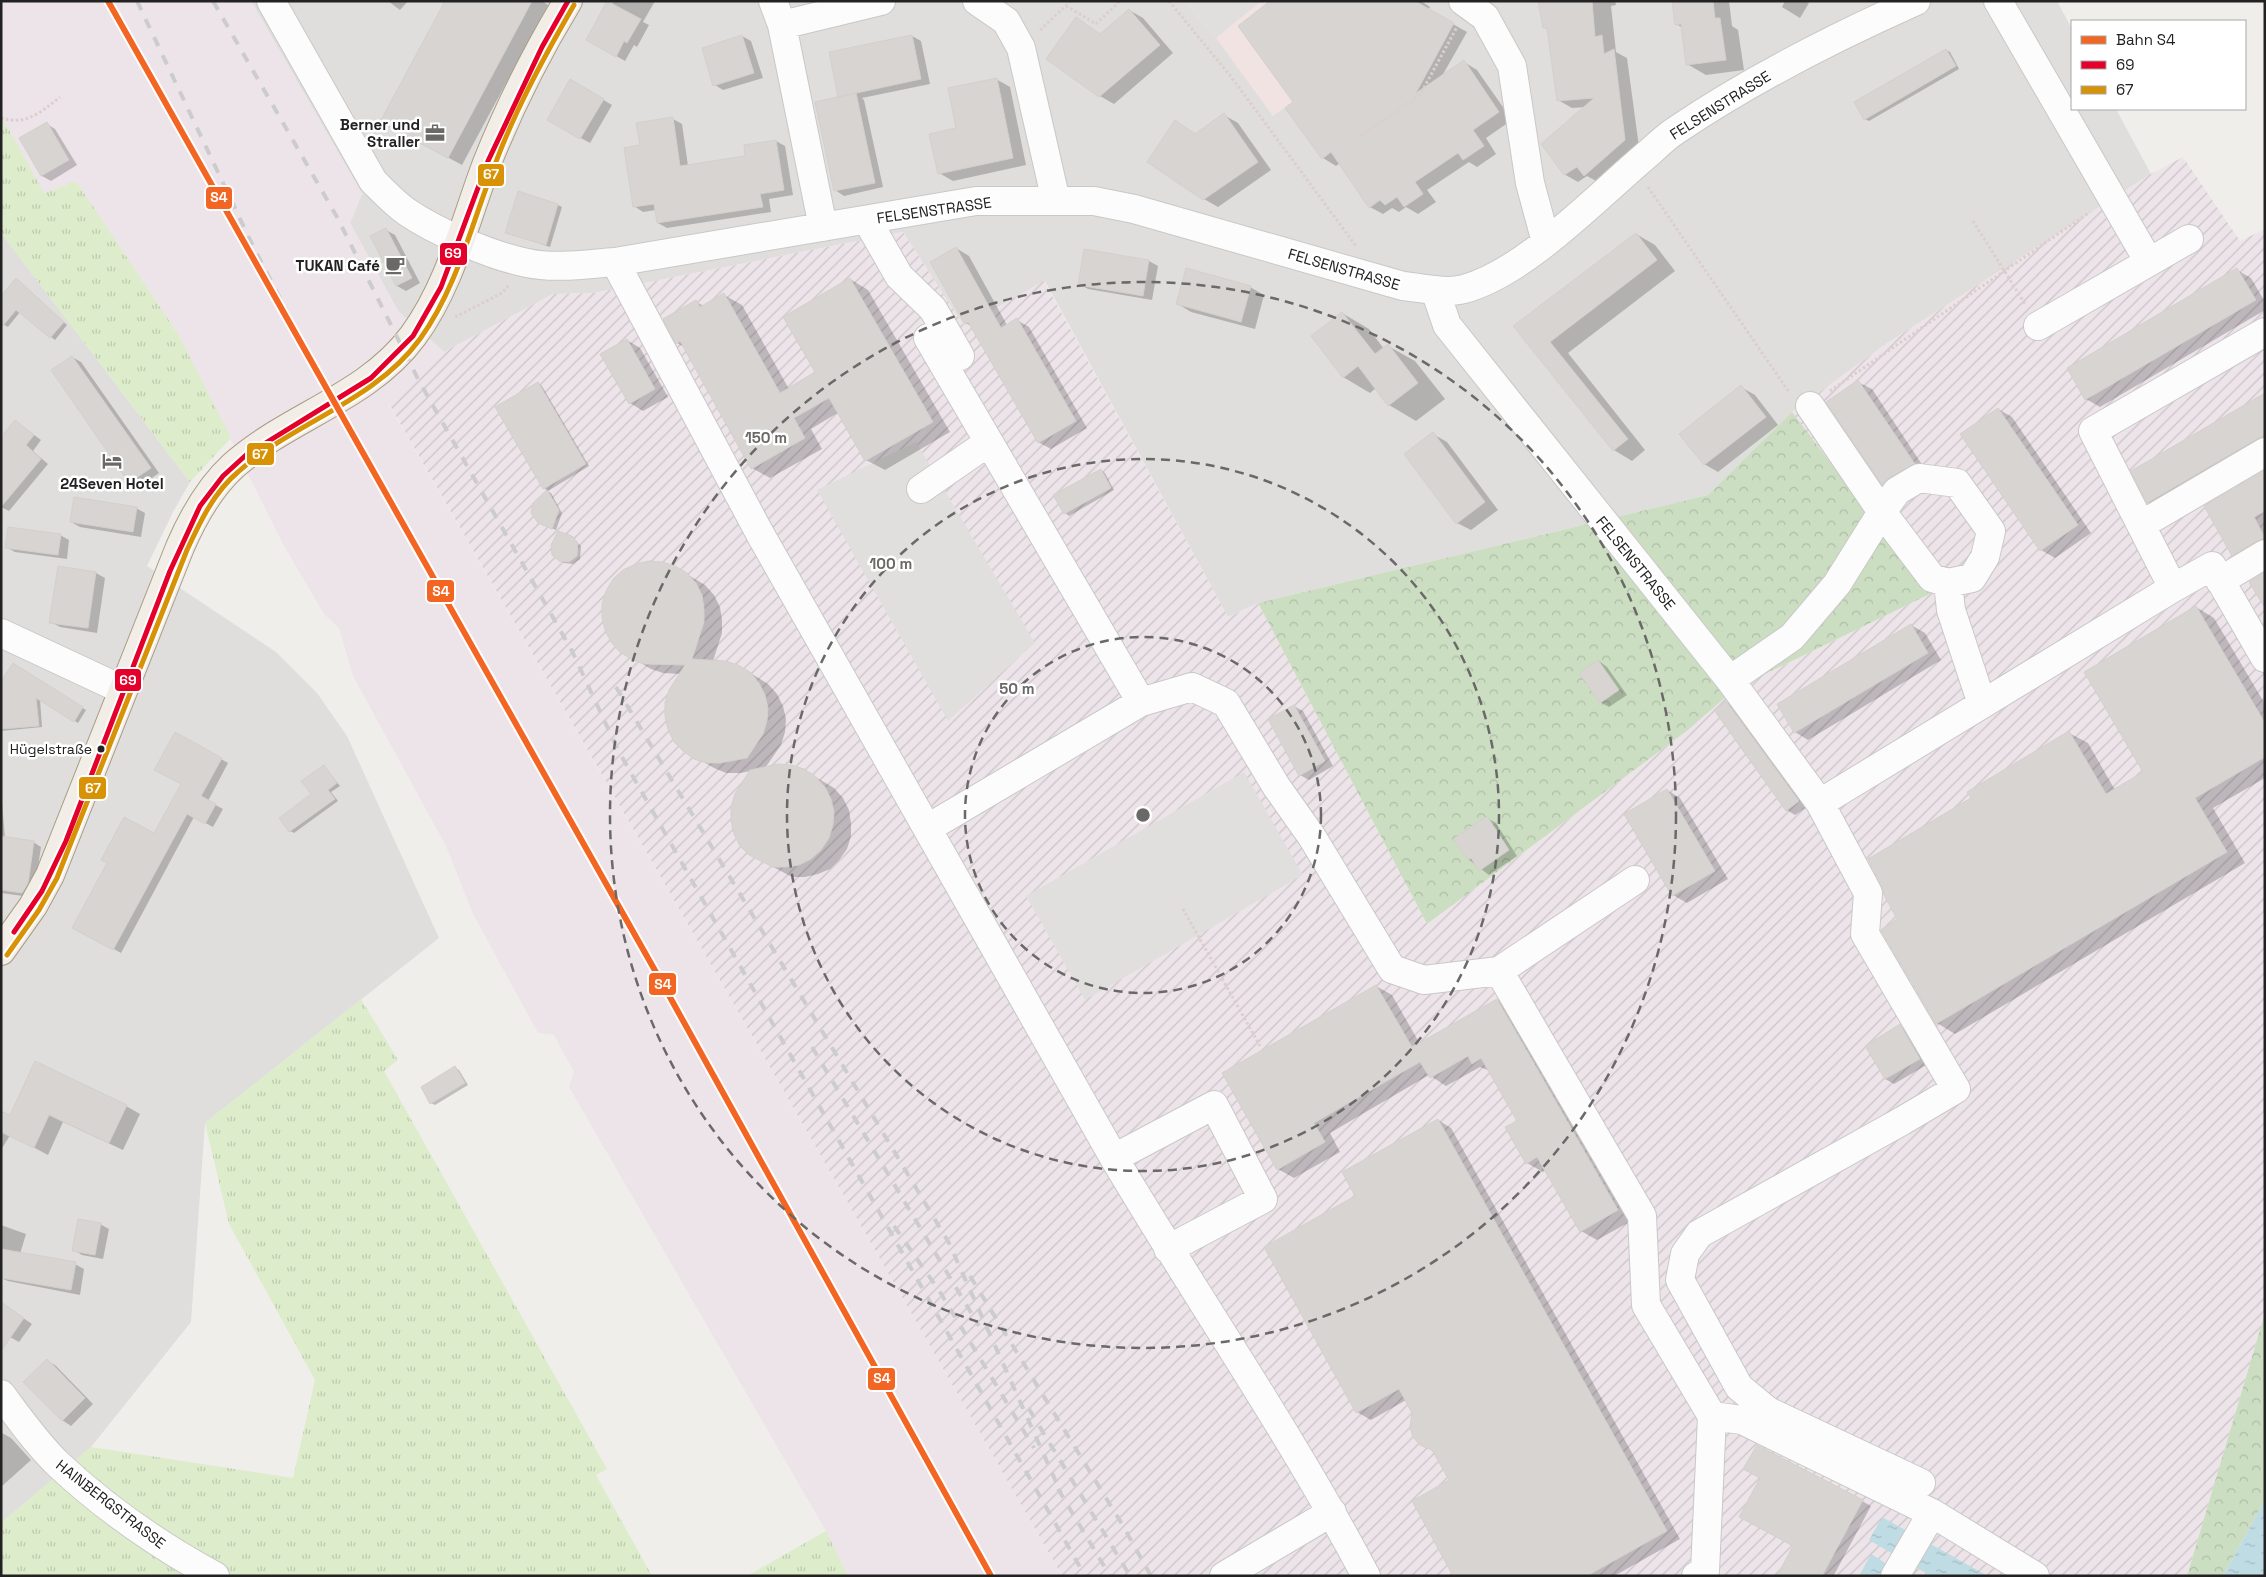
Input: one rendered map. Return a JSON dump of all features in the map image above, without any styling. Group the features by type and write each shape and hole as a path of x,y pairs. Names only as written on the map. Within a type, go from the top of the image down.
{"main road":[{"path":"5,937 33,906 50,876 193,518 223,476 246,455 354,390 371,378 402,349 423,320 441,287 488,160 542,47 568,1"}],"street":[{"name":"FELSENSTRASSE","path":"271,1 373,181 408,212 459,238 507,258 528,264 562,265 615,262 976,201 1094,201 1134,209 1404,286 1435,290 1463,290 1501,273 1546,242 1674,131 1770,73 1868,22 1916,1"},
{"path":"824,227 777,13 881,1"},
{"path":"977,1 1006,21 1021,48 1056,201"},
{"path":"1998,1 2149,262"},
{"path":"1466,3 1485,17 1512,66 1530,183 1546,242"},
{"path":"867,220 899,276 933,309 1001,445 1141,702"},
{"path":"2038,326 2189,239"},
{"path":"615,262 760,532 1114,1158 1168,1249 1332,1512 1366,1576"},
{"name":"FELSENSTRASSE","path":"1435,290 1447,325 1733,684 1820,803 1868,892 1866,934 1956,1089 1699,1234 1685,1254 1680,1280 1739,1387 1746,1393 1768,1411 1921,1483"},
{"path":"2173,588 2093,431 2265,332"},
{"path":"928,338 1001,445"},
{"path":"1733,684 1792,637 1837,584 1882,512 1897,491 1919,478 1957,483 1991,531 1985,557 1972,578 1948,583 1932,578 1882,512 1810,406"},
{"path":"922,489 1001,445"},
{"path":"2141,525 2265,452"},
{"path":"2220,581 2265,554"},
{"path":"1820,803 2212,566 2265,658"},
{"path":"1948,583 1951,610 1982,704"},
{"path":"1,634 124,690"},
{"path":"928,828 1141,702 1192,687 1226,702 1276,786 1312,837 1392,969 1424,980 1499,971 1634,880"},
{"path":"1499,971 1642,1216 1646,1305 1712,1416 1705,1571 1696,1576"},
{"path":"1114,1158 1214,1105 1263,1199 1168,1249"},
{"name":"HAINBERGSTRASSE","path":"1,1394 22,1423 59,1464 115,1510 178,1555 216,1576"},
{"path":"1712,1416 1742,1420 1932,1513 2035,1576"},
{"path":"1224,1576 1332,1512"},
{"path":"1895,1576 1932,1513"}],"path":[{"path":"1021,48 1072,1"},
{"path":"1066,6 1096,24 1120,1"},
{"path":"1169,1 1232,78 1360,252 1366,274"},
{"path":"1361,136 1420,95 1466,3"},
{"path":"1,118 11,122 31,119 60,98"},
{"path":"1634,166 1795,402 1810,406 2111,198"},
{"path":"1973,221 2038,326"},
{"path":"450,320 502,293 528,264"},
{"path":"1183,909 1260,1046"}],"shaded area":[{"path":"1,1 251,1 362,194 350,223 398,311 444,352 389,405 1062,1576 848,1576 826,1531 569,1087 574,1072 554,1035 538,1033 473,914 446,846 353,676 339,628 324,614 284,546 178,334 76,181 44,193 1,115"},
{"path":"251,1 1185,1 1216,38 1393,1 2057,1 2071,27 2071,110 2117,110 2151,174 1886,344 1792,412 1708,495 1258,603 1228,617 1045,281 964,326 903,232 594,293 553,294 444,352 398,311 350,223 362,194"},
{"path":"1185,1 1393,1 1365,49 1273,116 1216,38"},
{"path":"1185,1 1260,1 1260,2 1216,38"},
{"path":"2183,157 2240,241 2265,229 2265,1313 2187,1576 1062,1576 389,404 444,352 553,294 594,293 903,232 964,326 1044,281 1228,617 1258,603 1427,924 1688,730 1736,688 1930,594 1792,412 1886,344 2151,174"},
{"path":"1,233 190,482 147,566 276,652 317,693 347,736 439,938 205,1123 191,1322 91,1447 1,1523"},
{"path":"916,442 1035,643 948,721 817,490"},
{"path":"1244,772 1303,875 1085,1000 1026,896"}],"green space":[{"path":"1,115 44,193 76,181 178,334 231,438 190,482 1,233"},
{"path":"1792,412 1930,594 1736,688 1688,730 1427,924 1258,603 1708,495"},
{"path":"361,999 398,1060 384,1071 607,1469 596,1475 652,1576 1,1576 1,1523 91,1447 293,1478 315,1380 229,1224 205,1123"},
{"path":"2265,1313 2265,1500 2223,1576 2187,1576"},
{"path":"826,1531 848,1576 747,1576"}],"water":[{"path":"2265,1500 2265,1576 2223,1576"},
{"path":"1882,1517 1988,1576 1931,1576 1869,1540"},
{"path":"1871,1554 1890,1566 1892,1576 1859,1576"}],"building":[{"path":"445,1 532,1 448,158 380,122"},
{"path":"607,1 641,19 627,43 624,41 616,57 586,40"},
{"path":"1270,1 1415,1 1454,23 1416,93 1464,60 1499,112 1473,130 1484,146 1463,160 1458,153 1415,182 1423,194 1404,207 1397,197 1385,205 1380,200 1369,208 1331,152 1322,159 1285,108 1293,102 1238,26"},
{"path":"1538,1 1592,1 1595,37 1602,35 1604,54 1614,49 1625,140 1584,176 1577,167 1564,175 1541,144 1594,98 1557,101 1547,28 1543,28"},
{"path":"1672,1 1713,1 1715,18 1720,18 1726,60 1686,65 1681,24 1675,25"},
{"path":"1129,9 1160,45 1099,97 1046,59 1076,17 1100,34"},
{"path":"742,35 754,73 713,86 702,48"},
{"path":"912,35 921,79 838,97 829,52"},
{"path":"1946,49 1956,66 1864,120 1854,102"},
{"path":"997,78 1013,158 938,174 929,134 956,128 948,88"},
{"path":"570,79 604,99 580,139 547,120"},
{"path":"856,93 875,183 834,191 815,102"},
{"path":"1224,113 1258,162 1203,200 1147,162 1175,120 1195,134"},
{"path":"673,117 680,166 745,156 744,145 776,140 784,190 760,194 763,207 657,223 654,204 633,207 624,148 640,145 636,123"},
{"path":"47,122 69,160 41,176 19,138"},
{"path":"518,191 558,204 546,245 505,233"},
{"path":"386,228 412,278 396,286 370,236"},
{"path":"1636,233 1657,260 1550,342 1628,439 1613,451 1513,326"},
{"path":"956,247 1001,328 1017,318 1076,421 1038,443 968,322 965,324 930,262"},
{"path":"1084,249 1149,260 1143,296 1078,285"},
{"path":"1186,268 1251,286 1241,322 1176,304"},
{"path":"2237,268 2256,300 2085,400 2067,368"},
{"path":"16,278 64,322 50,338 16,310 1,328 1,296"},
{"path":"850,278 933,422 865,461 829,398 794,418 805,438 751,469 680,341 676,344 663,319 696,300 700,307 724,293 780,393 815,372 783,317"},
{"path":"1342,312 1375,354 1388,344 1418,383 1388,406 1358,366 1343,378 1311,336"},
{"path":"627,339 655,389 629,404 600,354"},
{"path":"72,356 151,468 129,483 51,370"},
{"path":"1858,380 1915,464 1889,478 1882,485 1826,402"},
{"path":"538,382 586,464 543,489 495,407"},
{"path":"1741,385 1766,417 1704,465 1679,434"},
{"path":"2265,393 2265,436 2147,503 2131,471"},
{"path":"1998,408 2078,525 2040,551 1960,434"},
{"path":"15,420 34,435 26,445 41,459 1,507 1,437"},
{"path":"1433,432 1485,502 1456,524 1404,454"},
{"path":"1101,469 1111,488 1064,514 1053,495"},
{"path":"2265,470 2265,511 2254,517 2265,538 2232,556 2204,506"},
{"path":"547,490 559,510 552,529 538,523 531,513 533,503"},
{"path":"74,497 137,507 133,532 70,522"},
{"path":"8,527 61,534 58,555 5,548"},
{"path":"558,531 572,536 578,543 577,556 569,562 559,561 552,555 551,545"},
{"path":"649,561 675,566 687,573 696,583 702,595 704,622 692,659 725,661 738,665 750,672 759,683 765,695 768,708 767,721 763,734 747,758 720,763 707,763 694,759 683,751 674,742 668,729 665,703 669,690 685,665 644,664 631,659 620,652 611,642 605,630 602,604 606,591 613,579 623,570"},
{"path":"58,566 96,572 88,628 49,623"},
{"path":"2265,572 2265,608 2249,582"},
{"path":"2196,606 2265,723 2265,757 2195,798 2227,852 1936,1024 1881,930 1897,919 1868,859 1971,798 1967,792 2069,731 2106,794 2143,772 2084,672"},
{"path":"1911,624 1928,653 1794,733 1777,704"},
{"path":"1598,660 1619,690 1600,703 1579,673"},
{"path":"13,663 83,707 74,722 36,698 39,726 1,729 1,679 5,679 3,678"},
{"path":"1726,701 1799,801 1786,811 1714,710"},
{"path":"1294,705 1325,761 1299,776 1268,719"},
{"path":"175,732 222,758 201,796 216,804 205,824 187,814 113,950 72,928 107,863 101,860 124,817 154,833 181,784 154,770"},
{"path":"778,764 804,769 815,776 825,787 831,799 834,812 829,838 821,850 811,859 799,865 786,867 773,867 749,855 740,846 734,834 731,820 731,807 735,794 750,770"},
{"path":"324,765 337,783 328,790 335,799 289,832 279,818 311,794 301,781"},
{"path":"1667,789 1715,871 1672,896 1624,814"},
{"path":"1487,816 1509,850 1479,871 1471,858 1468,860 1453,839"},
{"path":"1,836 34,841 28,884 22,893 1,890"},
{"path":"1376,985 1412,1047 1497,999 1618,1210 1580,1232 1537,1157 1526,1164 1505,1127 1517,1121 1481,1058 1472,1064 1468,1056 1430,1078 1420,1062 1314,1123 1325,1142 1277,1170 1222,1073"},
{"path":"1900,1024 1920,1059 1885,1079 1865,1046"},
{"path":"35,1061 127,1105 109,1143 49,1115 34,1148 1,1132 1,1111 10,1115"},
{"path":"455,1066 465,1083 430,1104 421,1087"},
{"path":"1438,1119 1667,1531 1587,1576 1453,1576 1412,1501 1449,1480 1432,1450 1420,1445 1413,1437 1410,1427 1412,1413 1399,1389 1356,1413 1264,1247 1355,1196 1342,1172"},
{"path":"78,1219 101,1223 95,1255 72,1251"},
{"path":"1,1249 76,1262 71,1290 1,1278"},
{"path":"1,1302 24,1318 1,1351"},
{"path":"47,1359 85,1398 62,1421 23,1382"},
{"path":"1757,1445 1863,1500 1822,1576 1777,1576 1793,1546 1739,1517 1760,1478 1743,1469"}],"railway":[{"path":"137,1 250,240 323,382"},
{"path":"213,1 337,217 419,381 572,651 618,750 1085,1576"},
{"path":"616,687 949,1243 1061,1493"},
{"path":"812,1047 979,1326"},
{"path":"894,1226 940,1292 1034,1448"},
{"path":"970,1276 1122,1524 1151,1576"},
{"path":"1029,1409 1130,1576"},
{"path":"1058,1489 1110,1576"}],"rail line":[{"name":"S4","path":"108,1 666,990 991,1576"}],"transit line":[{"name":"69","path":"14,932 42,891 66,841 170,571 200,506 223,476 246,455 371,378 413,336 441,287 488,161 542,47 568,1"},
{"name":"67","path":"7,955 39,910 57,878 187,550 208,508 229,480 238,472 284,439 357,396 401,361 420,339 444,299 454,277 511,125 541,64 574,5"}],"place":[{"name":"Berner und Straller","path":"435,133"},
{"name":"TUKAN Café","path":"395,265"},
{"name":"24Seven Hotel","path":"112,461"},
{"name":"Hügelstraße","path":"101,749"}]}
